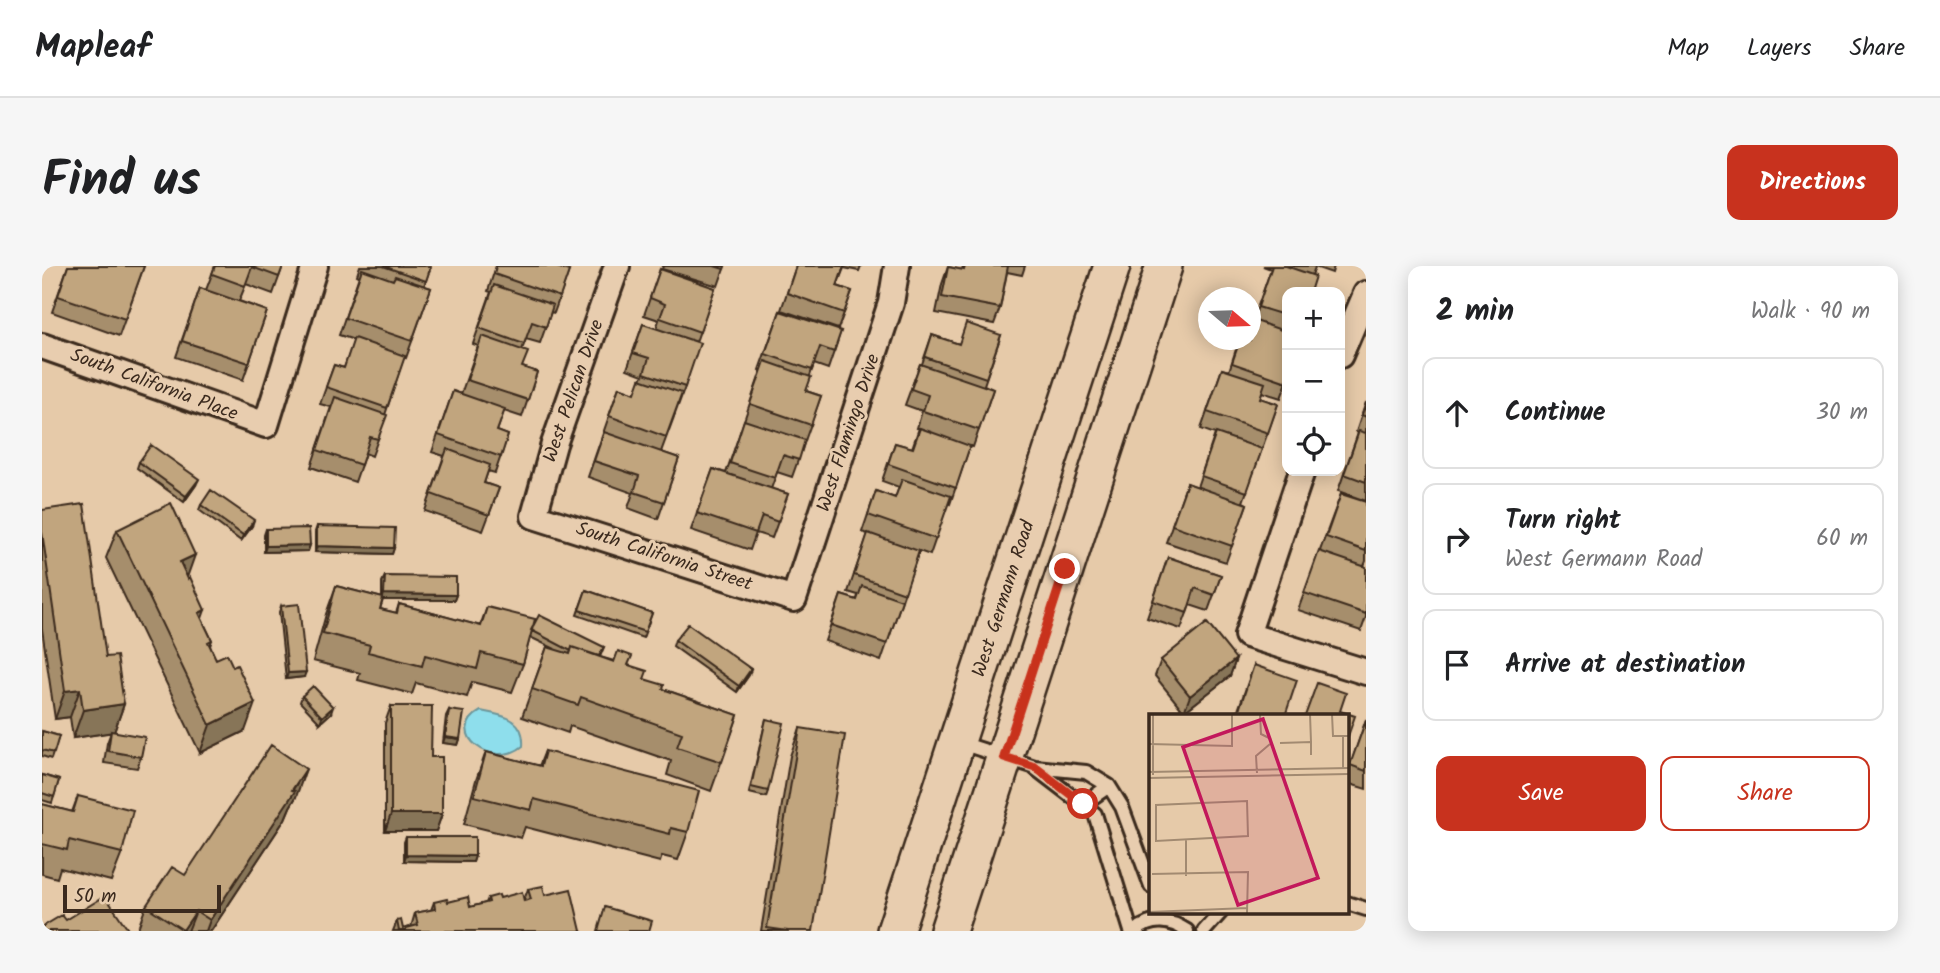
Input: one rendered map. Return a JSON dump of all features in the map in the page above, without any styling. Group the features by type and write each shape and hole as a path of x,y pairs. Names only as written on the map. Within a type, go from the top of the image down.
{"main road":[{"name":"West Germann Road","path":"895,931 1112,266"},
{"path":"948,931 1019,762 1164,266"}],"street":[{"name":"South California Place","path":"42,346 266,425 315,266"},
{"name":"West Pelican Drive","path":"534,516 554,444 617,266"},
{"name":"West Flamingo Drive","path":"794,599 891,303 897,266"},
{"path":"1342,350 1366,294"},
{"path":"1299,476 1247,635 1366,672"},
{"name":"South California Street","path":"534,516 794,599"}],"lane":[{"path":"957,742 1019,762 1087,772 1109,786 1122,807 1149,881"},
{"path":"1019,762 1095,814 1134,931 1162,916 1187,931"},
{"path":"1083,804 1109,786"},
{"path":"1349,904 1366,909"},
{"path":"1204,931 1220,914"}],"water":[{"path":"481,711 504,716 516,724 523,737 523,746 511,753 498,754 477,746 467,729 471,720"}],"building":[{"path":"68,266 144,266 125,319 58,296"},
{"path":"215,266 283,266 279,277 252,267 245,286 212,274"},
{"path":"383,266 431,266 426,281"},
{"path":"496,266 554,266 569,271 560,297 494,274"},
{"path":"796,266 844,266 837,286 852,291 844,313 787,293"},
{"path":"965,266 1008,266 1000,308 942,297 948,267 964,270"},
{"path":"1272,266 1286,266 1315,276 1312,287 1282,287 1282,314 1261,308 1261,298"},
{"path":"362,269 393,280 395,276 431,288 412,341 345,318"},
{"path":"660,269 715,288 700,332 660,318 665,304 650,298"},
{"path":"494,285 553,305 546,327 532,322 524,344 479,328"},
{"path":"200,288 267,311 249,363 182,341"},
{"path":"780,311 841,331 834,352 820,347 812,370 765,354"},
{"path":"966,323 1001,335 986,378 925,357 932,335 959,344"},
{"path":"1261,323 1282,330 1282,380 1232,363 1237,350 1261,350"},
{"path":"643,324 700,343 685,387 644,373 649,358 633,353"},
{"path":"482,336 528,352 522,367 537,372 528,400 467,380"},
{"path":"354,338 405,356 387,408 326,387 334,365 344,368"},
{"path":"765,361 811,377 806,391 821,396 811,425 750,404"},
{"path":"920,364 993,389 979,430 923,411 928,395 911,389"},
{"path":"1222,369 1265,383 1260,398 1278,404 1268,433 1207,412"},
{"path":"640,379 682,393 666,437 609,416 619,387 635,393"},
{"path":"453,391 505,409 497,431 508,435 501,457 438,435"},
{"path":"335,397 387,415 378,439 370,437 361,465 317,450"},
{"path":"744,420 805,440 799,460 783,455 775,478 730,463"},
{"path":"920,428 970,446 956,488 888,464 895,443 913,448"},
{"path":"1359,431 1366,433 1366,482 1345,474"},
{"path":"604,432 679,458 664,502 634,492 639,476 594,461"},
{"path":"1216,433 1262,449 1247,492 1201,476"},
{"path":"151,445 199,479 186,496 139,462"},
{"path":"447,449 490,465 484,483 499,488 489,515 431,494"},
{"path":"713,469 788,494 778,522 762,516 756,533 697,513"},
{"path":"902,479 951,496 936,539 868,515 876,491 895,498"},
{"path":"1187,483 1247,504 1232,546 1172,525"},
{"path":"211,490 254,520 243,535 201,505"},
{"path":"1341,494 1366,502 1366,551 1326,537"},
{"path":"171,503 195,555 180,562 205,610 199,613 212,640 208,642 216,659 227,654 233,667 237,665 255,703 210,725 117,530"},
{"path":"84,504 106,657 117,656 124,704 83,710 80,689 65,691 42,532 42,510"},
{"path":"317,526 395,528 394,548 317,546"},
{"path":"309,528 310,545 266,546 266,529"},
{"path":"868,533 919,551 905,593 854,575"},
{"path":"1319,551 1366,567 1366,614 1304,593"},
{"path":"1168,557 1221,575 1214,595 1195,588 1187,613 1153,601"},
{"path":"385,576 456,577 456,595 384,594"},
{"path":"336,586 383,598 380,609 397,613 399,604 481,626 487,607 535,619 523,664 481,653 477,669 425,655 422,666 368,652 370,645 323,633"},
{"path":"862,586 902,600 887,644 831,625 841,595 857,600"},
{"path":"586,590 652,613 645,632 579,610"},
{"path":"299,604 306,672 288,673 281,606"},
{"path":"539,615 604,647 599,656 572,647 571,651 531,630"},
{"path":"1207,623 1236,659 1190,696 1161,660"},
{"path":"688,624 751,669 739,686 675,640"},
{"path":"547,647 570,654 572,647 614,662 618,651 632,656 628,665 647,671 644,679 664,685 663,689 738,715 722,762 677,747 682,733 581,697 578,705 532,689"},
{"path":"1254,665 1297,680 1286,714 1251,714 1239,710"},
{"path":"1317,683 1346,693 1340,711 1349,714 1306,714"},
{"path":"313,686 333,707 322,717 302,696"},
{"path":"391,706 432,706 431,757 442,757 442,814 391,814"},
{"path":"449,710 464,712 460,739 445,737"},
{"path":"1349,714 1355,716 1349,733"},
{"path":"766,719 784,723 768,791 751,787"},
{"path":"1366,720 1366,771 1350,765"},
{"path":"800,728 845,735 813,931 767,928"},
{"path":"42,731 59,736 54,753 42,750"},
{"path":"111,731 145,737 141,757 108,751"},
{"path":"271,745 306,769 292,790 295,791 210,920 196,911 183,930 146,906 172,867 185,875"},
{"path":"545,751 699,791 688,832 671,828 670,834 534,799 531,810 474,796 486,752 541,766"},
{"path":"42,775 59,780 54,797 42,793"},
{"path":"78,796 133,810 122,853 69,840 67,850 42,844 42,804 73,812"},
{"path":"406,837 475,837 475,856 406,855"},
{"path":"543,886 545,895 571,889 581,931 399,931 397,921 401,920 403,929 418,925 415,913 435,909 434,902 468,897 470,907 489,902 488,898 522,892 524,901 531,899 528,889"},
{"path":"105,896 129,931 42,931 42,927 62,915 66,920"},
{"path":"605,907 652,921 649,931 598,931"}],"route":[{"path":"1065,569 1004,757 1035,767 1083,804"}]}
